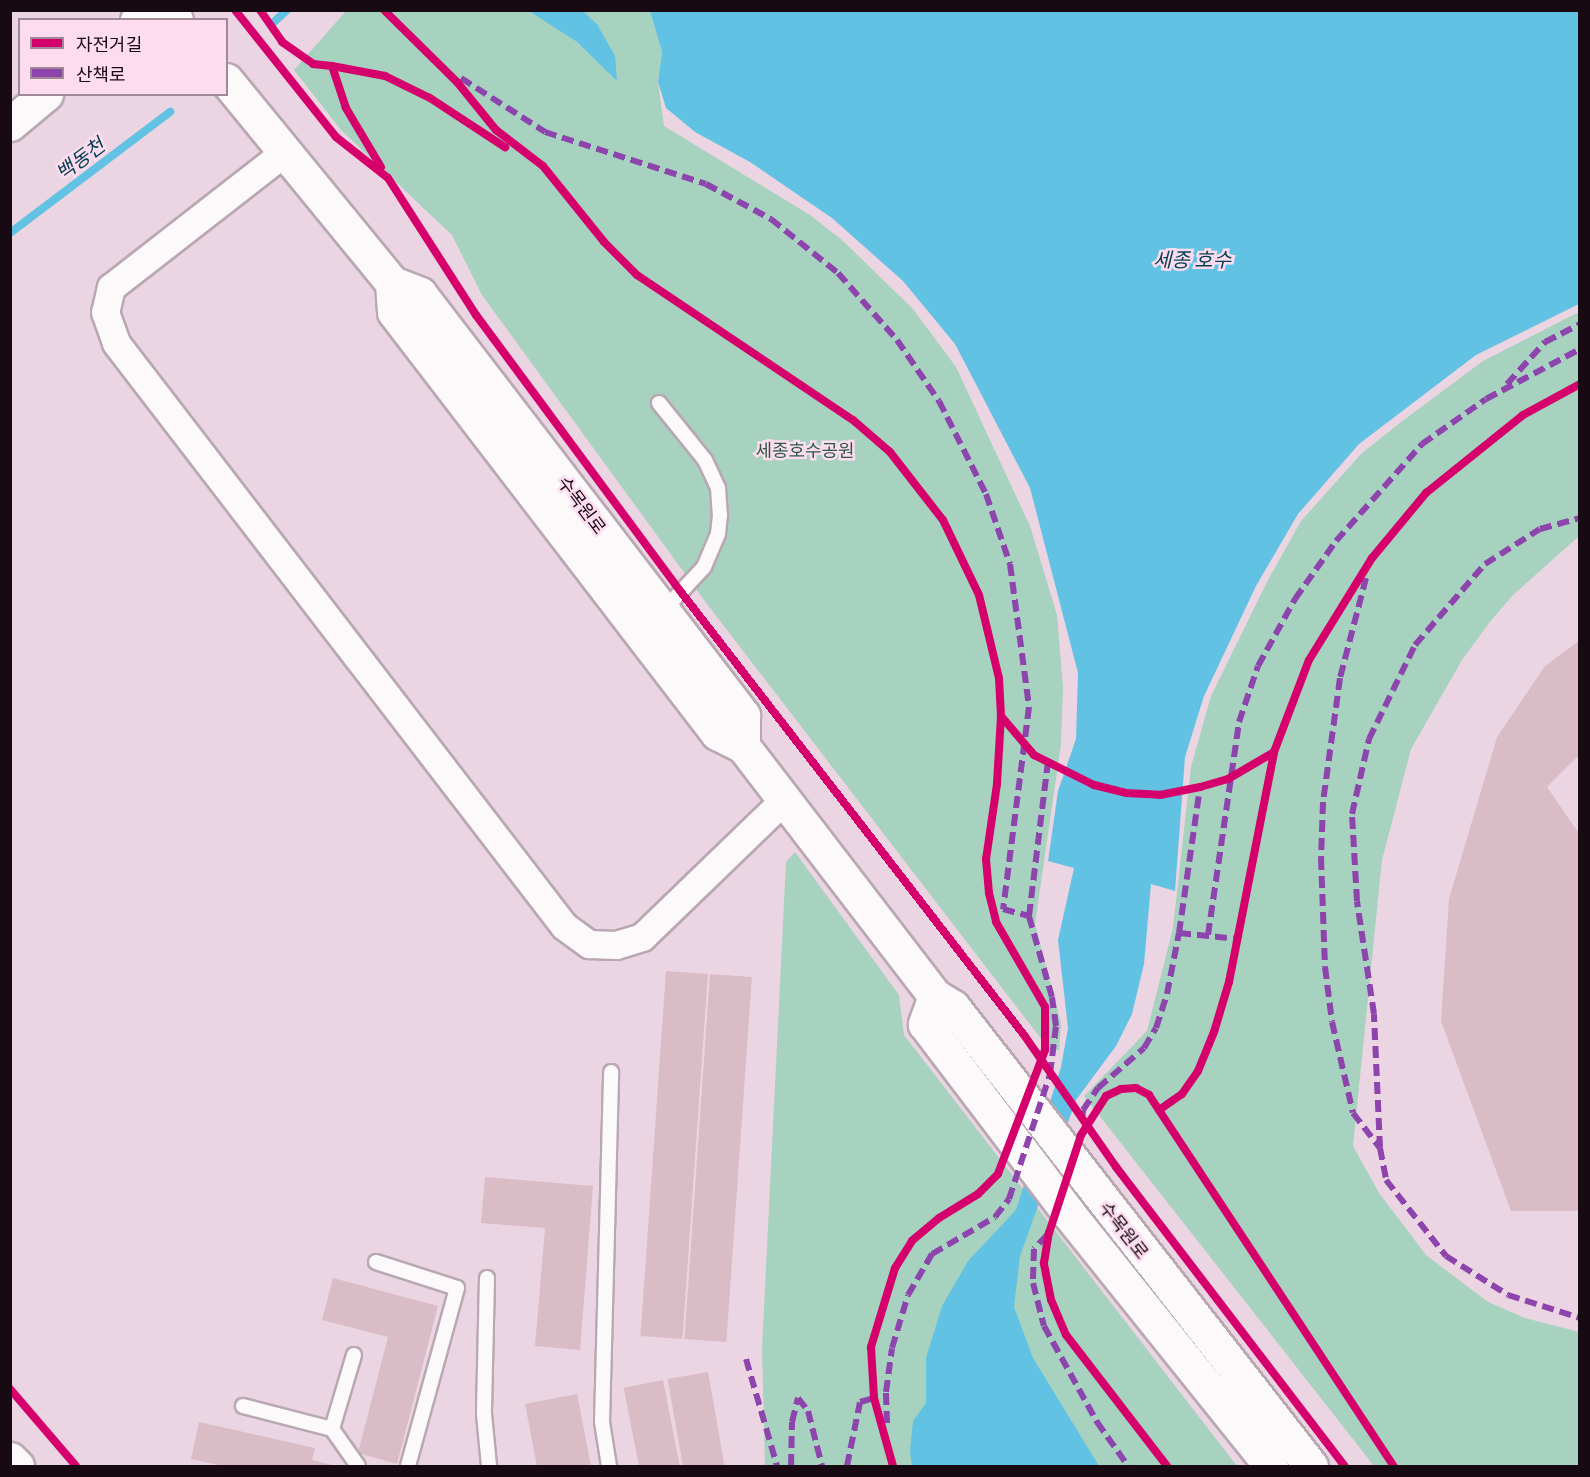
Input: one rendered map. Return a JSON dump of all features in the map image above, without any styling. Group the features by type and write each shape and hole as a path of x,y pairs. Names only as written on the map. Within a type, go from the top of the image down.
{"street":[{"name":"수목원로","path":"228,82 392,283 420,294 743,715 743,746"},
{"path":"10,124 44,96"},
{"path":"286,151 111,287 105,312 116,343 564,926 589,944 616,945 642,937 785,799"},
{"name":"수목원로","path":"392,283 394,312 717,733 743,746 935,996 953,1007 1095,1193 1311,1467"},
{"name":"수목원로","path":"935,996 925,1024 1069,1214 1271,1467"},
{"path":"10,1459 17,1467"}],"lane":[{"path":"659,404 705,460 718,488 720,515 718,534 704,567 663,611"},
{"path":"609,1467 602,1422 611,1072"},
{"path":"376,1262 457,1288 408,1467"},
{"path":"487,1278 484,1414 489,1467"},
{"path":"332,1429 354,1355"},
{"path":"243,1406 332,1429 358,1467"}],"green space":[{"name":"세종호수공원","path":"529,10 577,42 617,80 614,56 597,24 583,11 650,11 662,52 658,82 664,126 810,215 842,240 913,309 956,367 1030,526 1057,615 1063,687 1061,744 1035,924 1061,1023 1059,1050 1049,1049 707,604 482,295 452,235 341,130 294,70 346,11"},
{"path":"1579,312 1579,536 1513,595 1489,623 1462,660 1411,749 1382,860 1353,1146 1379,1193 1426,1255 1488,1302 1525,1318 1579,1332 1579,1466 1374,1466 1084,1096 1147,1031 1173,928 1191,767 1211,696 1268,580 1301,521 1362,453 1401,422 1483,361"},
{"path":"795,852 899,995 904,1035 1237,1466 765,1466 762,1349 786,862"}],"water":[{"path":"529,11 583,11 597,24 615,56 617,81 577,42"},
{"name":"세종 호수","path":"650,11 1579,11 1579,304 1476,355 1359,444 1298,514 1256,586 1204,696 1185,757 1175,891 1151,884 1144,964 1132,1014 1116,1046 1076,1100 1020,1256 1014,1307 1033,1358 1099,1466 912,1466 910,1451 913,1421 926,1403 926,1358 942,1306 968,1261 1016,1210 1061,1067 1068,1028 1058,940 1074,868 1048,861 1058,791 1076,739 1078,673 1030,488 955,344 903,281 832,218 750,162 695,132 666,108 658,82 662,52"}],"building":[{"path":"1580,640 1580,754 1547,787 1580,835 1580,1211 1511,1211 1441,1021 1449,899 1497,737 1545,666"},
{"path":"666,971 708,974 682,1339 640,1336"},
{"path":"710,974 752,977 726,1342 684,1339"},
{"path":"485,1177 593,1186 580,1350 535,1346 545,1228 481,1223"},
{"path":"333,1278 438,1306 397,1464 358,1453 388,1337 322,1320"},
{"path":"708,1372 725,1466 683,1466 668,1379"},
{"path":"663,1380 680,1465 639,1466 624,1388"},
{"path":"577,1394 591,1466 537,1466 525,1404"},
{"path":"199,1422 315,1448 312,1460 336,1466 223,1466 191,1459"}],"waterway":[{"name":"백동천","path":"274,22 287,10"},
{"name":"백동천","path":"10,233 170,112"}],"marked path":[{"path":"461,78 545,132 706,184 771,219 838,273 897,340 939,401 986,494 1010,564 1029,707 1003,909 1029,916"},
{"path":"1507,384 1545,342 1580,324"},
{"path":"1208,935 1239,722 1258,666 1295,599 1336,541 1422,444 1486,399 1580,349"},
{"path":"1380,1148 1374,1014 1357,901 1352,814 1369,739 1415,645 1485,564 1540,529 1580,518"},
{"path":"1366,578 1340,678 1323,802 1321,858 1325,967 1332,1022 1353,1113 1380,1148 1386,1180 1446,1256 1508,1295 1580,1318"},
{"path":"887,1423 886,1392 892,1348 908,1295 932,1254 995,1217 1009,1199 1050,1074 1056,1026 1052,997 1029,916 1048,762"},
{"path":"1082,1120 1083,1110 1098,1088 1144,1048 1156,1028 1167,994 1179,933 1200,787"},
{"path":"1179,933 1238,939"},
{"path":"1047,1235 1034,1249 1033,1283 1044,1326 1097,1422 1128,1466"},
{"path":"746,1359 777,1466"},
{"path":"791,1466 792,1422 798,1398 808,1411 822,1466"},
{"path":"847,1466 860,1402 874,1398"}],"cycle path":[{"path":"235,10 336,137 388,178 476,315 681,592 1024,1035 1116,1167 1345,1466"},
{"path":"260,10 282,42 313,64 332,66"},
{"path":"384,10 457,82 496,130 543,166 604,242 637,275 853,420 890,452 943,520 979,595 999,678 1001,716 997,784 986,859 989,893 996,922 1045,1007 1045,1050 998,1174 978,1194 939,1218 912,1241 895,1268 871,1347 874,1398 893,1466"},
{"path":"381,167 346,108 332,66 385,76 430,98 505,147"},
{"path":"1159,1110 1182,1094 1198,1071 1214,1032 1229,982 1274,752 1309,660 1372,558 1426,493 1523,415 1580,384"},
{"path":"1001,716 1034,755 1094,785 1126,793 1160,795 1200,787 1228,779 1274,752"},
{"path":"1167,1466 1066,1335 1051,1300 1044,1263 1049,1233 1081,1135 1106,1096 1121,1089 1136,1088 1149,1095 1394,1466"},
{"path":"10,1389 76,1466"}]}
